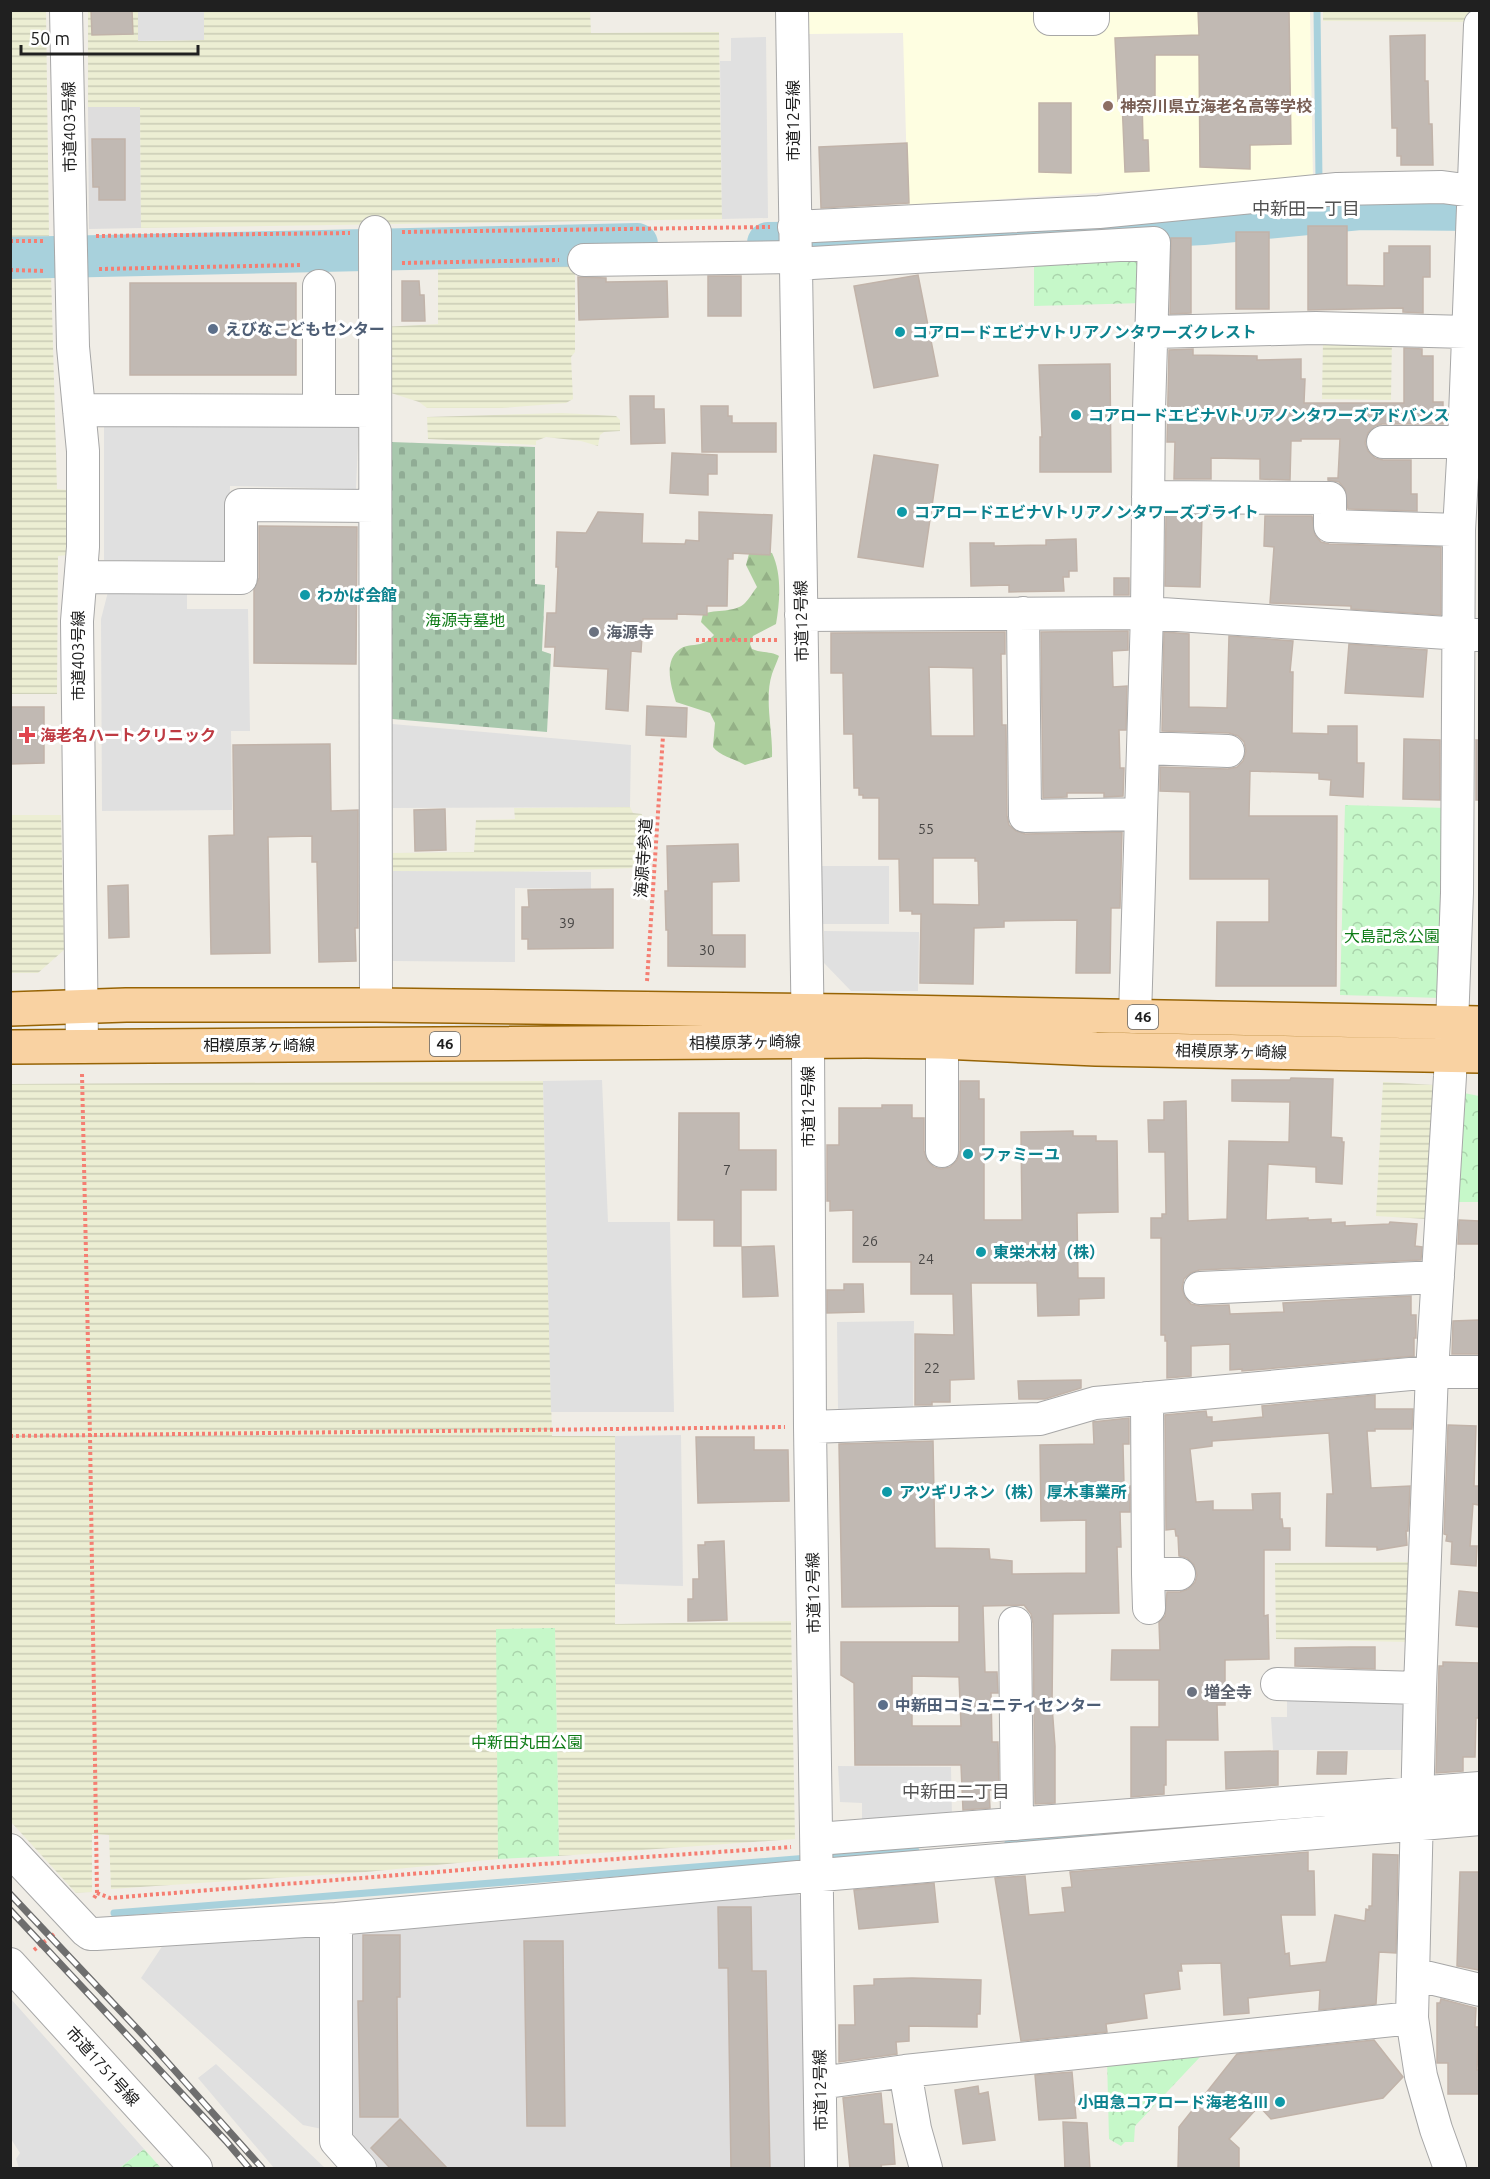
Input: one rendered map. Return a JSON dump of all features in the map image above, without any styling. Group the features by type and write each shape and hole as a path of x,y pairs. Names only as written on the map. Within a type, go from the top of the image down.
{"main road":[{"name":"相模原茅ヶ崎線","path":"10,1009 376,1005 807,1026 942,1042 1096,1049 1466,1039"},
{"name":"相模原茅ヶ崎線","path":"10,1047 82,1047 1135,1017 1466,1039"}],"street":[{"name":"市道403号線","path":"66,10 63,252 83,451 84,519 77,632 82,1047"},
{"name":"市道12号線","path":"792,10 795,246 794,628 807,1026 812,1854 821,2169"},
{"path":"1050,10 1050,19 1093,19 1093,10"},
{"path":"1450,2169 1421,2076 1412,2018 1420,1688 1432,1372 1438,1276 1466,1039 1468,635 1459,530 1470,432 1467,332 1475,202 1479,25"},
{"path":"584,260 795,246 1099,212 1337,189 1442,187 1475,202"},
{"path":"795,246 1154,243 1147,613 1135,1017"},
{"path":"375,244 376,1005"},
{"path":"319,286 319,411"},
{"path":"1152,332 1316,328 1467,332"},
{"path":"79,410 375,411"},
{"path":"1383,441 1470,432"},
{"path":"1148,497 1330,498 1330,526 1459,530"},
{"path":"81,577 241,578 242,505 375,506"},
{"path":"794,628 1023,614 1147,613 1468,635"},
{"path":"1023,614 1025,816 1142,814"},
{"path":"1143,748 1228,751"},
{"path":"942,1042 942,1151"},
{"path":"1200,1288 1438,1276"},
{"path":"810,1426 1040,1419 1095,1403 1432,1372 1479,1372"},
{"path":"1147,1398 1149,1608"},
{"path":"1148,1574 1179,1574"},
{"path":"1015,1623 1017,1824"},
{"path":"1277,1684 1420,1688"},
{"path":"812,1854 1417,1809 1479,1788"},
{"path":"10,1850 90,1934 336,1919 1017,1824 1417,1809 1479,1819"},
{"path":"336,1919 336,2142 360,2169"},
{"name":"市道1751号線","path":"19,1960 22,1991 196,2169"},
{"path":"1413,1974 1479,1990"},
{"path":"820,2083 905,2071 1412,2018"},
{"path":"905,2071 915,2129 926,2169"}],"path":[{"path":"10,241 63,252 375,244 795,246"},
{"path":"10,270 63,252"},
{"path":"696,640 794,628"},
{"name":"海源寺参道","path":"647,982 663,736"},
{"path":"82,1047 97,1893 92,1902"},
{"path":"10,1436 810,1426"},
{"path":"97,1893 110,1898 499,1867 812,1854"},
{"path":"19,1960 63,1928"}],"shaded area":[{"path":"204,10 590,10 591,33 719,32 722,219 141,228 140,107 88,107 88,11 138,11 139,41 204,40"},
{"path":"10,11 46,11 49,236 11,238"},
{"path":"138,11 204,11 204,40 138,41"},
{"name":"神奈川県立海老名高等学校","path":"808,11 1310,11 1313,179 908,205 903,33 808,34"},
{"path":"1323,11 1479,11 1479,22 1323,21"},
{"path":"766,37 768,218 722,219 720,61 731,61 731,38"},
{"path":"88,107 140,107 141,228 89,229"},
{"path":"575,265 575,352 571,357 573,399 566,403 502,408 427,408 419,402 391,393 386,388 387,360 396,358 383,356 382,327 438,324 438,267"},
{"path":"51,273 57,489 67,490 68,555 58,556 57,694 11,694 10,274"},
{"path":"1392,336 1391,400 1322,399 1323,339"},
{"path":"562,413 616,416 620,420 620,431 604,432 600,435 598,446 581,441 546,437 536,441 536,445 428,439 427,417"},
{"path":"104,421 359,421 356,489 230,486 229,564 104,560"},
{"path":"187,582 187,609 248,609 250,731 231,731 232,810 102,811 101,619 110,584"},
{"path":"392,724 631,745 630,807 393,808"},
{"path":"630,807 633,813 642,814 635,868 516,872 393,871 392,853 474,852 476,820 515,819 514,808"},
{"path":"11,815 61,815 64,950 38,973 11,973"},
{"path":"822,866 889,866 889,924 822,924"},
{"path":"393,871 591,872 591,889 515,888 515,962 392,961"},
{"path":"824,931 919,932 918,991 851,991 824,963"},
{"path":"602,1080 608,1222 670,1222 674,1412 551,1412 543,1081"},
{"path":"543,1081 552,1436 615,1436 615,1624 791,1621 795,1839 559,1856 555,1628 497,1629 498,1859 366,1872 111,1889 109,1835 92,1834 92,1892 76,1893 11,1822 11,1084"},
{"path":"1383,1082 1434,1085 1427,1219 1376,1216"},
{"path":"914,1321 913,1408 838,1409 837,1322"},
{"path":"681,1435 683,1586 615,1584 615,1436"},
{"path":"1413,1562 1408,1642 1276,1639 1275,1563"},
{"path":"1287,1695 1407,1702 1408,1750 1273,1750 1271,1717 1287,1717"},
{"path":"838,1766 951,1767 952,1816 862,1820 862,1803 840,1802"},
{"path":"795,1891 811,1907 813,2168 375,2168 350,2140 350,1922"},
{"path":"320,1936 322,2129 303,2125 141,1978 165,1942"},
{"path":"11,1999 144,2149 119,2168 19,2168 16,2159 20,2153 11,2139"},
{"path":"216,2064 325,2168 274,2168 198,2078"}],"green space":[{"path":"1139,250 1144,303 1034,306 1034,255"},
{"name":"海源寺墓地","path":"391,442 535,447 535,584 545,585 542,651 551,654 547,732 392,719 388,715"},
{"path":"750,550 772,553 779,588 776,624 753,636 750,644 752,649 779,656 772,674 769,694 772,757 745,765 713,747 715,723 710,713 676,702 670,667 675,654 680,649 700,644 714,635 701,622 703,614 731,610 741,606 757,587 746,565"},
{"name":"大島記念公園","path":"1345,805 1446,808 1441,998 1340,995"},
{"path":"1459,1092 1479,1096 1479,1202 1453,1202"},
{"name":"中新田丸田公園","path":"555,1628 559,1856 498,1859 496,1629"},
{"path":"1200,2057 1135,2126 1134,2142 1125,2142 1121,2146 1109,2139 1107,2059"},
{"path":"144,2149 161,2168 119,2168"}],"building":[{"path":"91,10 132,10 133,34 92,35"},
{"path":"1198,10 1289,10 1291,144 1250,145 1250,169 1200,167 1199,55 1155,55 1155,99 1142,100 1143,140 1148,140 1149,171 1125,172 1122,100 1118,101 1115,38 1199,35"},
{"path":"1425,35 1425,81 1428,81 1433,165 1401,165 1401,156 1397,156 1397,128 1392,128 1390,36"},
{"path":"1039,103 1071,103 1071,173 1039,172"},
{"path":"92,139 125,139 125,200 99,200 99,187 93,187"},
{"path":"907,143 909,203 821,208 819,147"},
{"path":"1308,226 1347,226 1347,285 1384,286 1384,253 1389,253 1389,246 1430,246 1430,277 1423,277 1423,313 1403,312 1403,308 1308,310"},
{"path":"1236,232 1269,232 1269,309 1236,309"},
{"path":"1171,238 1191,238 1191,313 1170,314"},
{"name":"コアロードエビナVトリアノンタワーズクレスト","path":"918,275 938,376 874,388 854,286"},
{"path":"708,276 741,276 741,316 708,316"},
{"path":"578,277 606,278 606,282 667,281 668,317 579,320"},
{"path":"402,281 419,281 420,295 424,295 425,321 402,321"},
{"name":"えびなこどもセンター","path":"130,283 296,283 296,375 130,375"},
{"path":"1404,348 1422,349 1422,356 1433,356 1433,402 1443,402 1443,424 1382,424 1375,426 1368,433 1365,443 1368,451 1375,458 1411,460 1411,494 1417,494 1417,511 1348,509 1345,489 1339,482 1328,480 1328,478 1338,478 1340,439 1291,441 1290,480 1260,479 1260,459 1211,458 1211,479 1174,479 1175,442 1167,442 1169,350 1193,349 1193,355 1257,356 1257,360 1301,359 1301,379 1305,379 1304,403 1404,403"},
{"name":"コアロードエビナVトリアノンタワーズアドバンス","path":"1110,364 1111,472 1040,472 1040,437 1042,437 1039,365"},
{"path":"630,396 654,396 654,409 664,409 665,443 631,444"},
{"path":"701,406 728,406 728,416 732,416 732,423 776,423 776,452 702,452"},
{"path":"672,453 717,455 717,474 708,474 708,495 670,493"},
{"name":"コアロードエビナVトリアノンタワーズブライト","path":"874,455 938,465 923,567 858,557"},
{"path":"598,512 643,514 642,543 685,544 686,540 699,541 699,512 772,515 770,555 733,553 733,559 728,559 727,606 707,606 707,615 677,614 677,619 643,619 641,652 631,651 628,711 606,709 608,669 554,666 555,647 545,647 547,613 556,613 557,532 586,533"},
{"path":"1166,515 1202,515 1200,587 1165,586"},
{"path":"1265,516 1312,516 1315,535 1321,542 1329,544 1441,547 1441,615 1351,609 1351,606 1270,603 1274,547 1264,546"},
{"name":"わかば会館","path":"259,526 357,527 356,664 254,663 254,589 259,578"},
{"path":"1076,539 1077,571 1069,571 1069,577 1063,577 1064,591 1009,592 1009,585 971,586 970,543 994,543 994,546 1046,545 1046,540"},
{"path":"1114,578 1129,578 1129,595 1114,595"},
{"path":"1128,631 1128,650 1112,651 1113,687 1127,686 1126,730 1119,730 1120,768 1124,768 1123,796 1104,797 1104,793 1067,793 1067,797 1043,798 1041,632"},
{"path":"1005,632 1005,654 1001,654 1002,725 1006,725 1009,825 1025,834 1122,832 1120,908 1111,908 1110,973 1076,973 1077,920 1004,921 1004,927 974,928 973,984 920,983 921,914 900,911 899,859 879,859 879,798 863,798 863,795 859,795 859,788 854,788 853,734 844,734 843,673 831,673 831,633","holes":["929,667 973,668 974,736 931,736","933,858 975,858 975,861 978,861 979,905 933,904"]},
{"path":"1164,632 1189,634 1189,707 1227,708 1229,636 1293,641 1290,672 1293,672 1292,733 1328,734 1328,726 1357,726 1357,763 1364,763 1363,797 1330,795 1331,780 1319,779 1319,773 1250,771 1249,816 1337,816 1336,986 1216,986 1217,922 1269,922 1269,879 1190,879 1190,792 1160,791 1160,767 1228,769 1237,767 1243,761 1246,751 1244,742 1238,736 1229,733 1162,731"},
{"path":"1349,644 1427,650 1423,697 1345,693"},
{"path":"647,706 687,708 686,737 646,735"},
{"name":"海老名ハートクリニック","path":"10,707 44,707 44,763 10,764"},
{"path":"1404,739 1440,740 1440,800 1403,799"},
{"path":"1476,740 1479,740 1479,800 1476,800"},
{"path":"330,744 331,811 358,810 356,961 319,962 317,862 312,862 312,836 268,837 270,953 211,954 209,836 234,835 233,745"},
{"path":"445,809 446,850 415,851 414,810"},
{"path":"738,844 739,881 712,882 712,935 745,935 745,967 668,966 665,891 668,891 667,846"},
{"path":"128,885 129,937 109,938 108,886"},
{"path":"613,889 613,948 528,949 528,939 522,939 522,907 529,907 528,890"},
{"path":"1291,1078 1333,1079 1331,1137 1342,1138 1344,1142 1342,1184 1316,1182 1316,1167 1268,1164 1266,1220 1331,1219 1331,1223 1345,1222 1345,1226 1389,1224 1390,1222 1417,1224 1415,1246 1422,1247 1421,1260 1199,1270 1184,1279 1182,1288 1185,1297 1191,1304 1200,1306 1229,1305 1230,1314 1284,1312 1283,1303 1411,1296 1411,1315 1416,1315 1414,1356 1242,1371 1242,1369 1230,1370 1230,1344 1191,1346 1191,1376 1167,1378 1167,1341 1165,1341 1165,1335 1161,1335 1161,1238 1151,1238 1151,1218 1162,1218 1162,1214 1166,1214 1165,1152 1149,1152 1148,1120 1164,1120 1164,1102 1186,1101 1188,1221 1227,1219 1229,1141 1289,1142 1290,1102 1232,1101 1232,1080 1290,1080"},
{"path":"960,1081 979,1081 979,1099 984,1099 984,1220 1022,1220 1021,1132 1073,1131 1073,1136 1096,1136 1096,1141 1117,1141 1118,1212 1077,1213 1078,1278 1104,1278 1104,1298 1079,1299 1079,1315 1038,1316 1037,1283 971,1283 974,1379 950,1380 950,1402 915,1405 915,1334 954,1335 953,1294 911,1294 911,1262 853,1262 853,1210 830,1211 830,1201 827,1201 827,1145 839,1145 839,1108 912,1105 912,1118 924,1118 924,1151 927,1160 934,1167 941,1169 950,1167 957,1160 960,1151"},
{"path":"679,1113 739,1113 739,1150 776,1150 776,1190 741,1190 741,1246 714,1246 714,1220 678,1220"},
{"path":"1459,1220 1479,1221 1479,1244 1458,1244"},
{"path":"774,1246 778,1296 743,1297 742,1247"},
{"path":"844,1284 863,1284 864,1312 827,1313 827,1290 844,1290"},
{"path":"1479,1320 1479,1354 1452,1354 1453,1321"},
{"path":"1081,1380 1081,1388 1045,1399 1019,1399 1018,1381"},
{"path":"1375,1395 1375,1409 1413,1409 1412,1429 1367,1431 1371,1488 1410,1486 1407,1545 1377,1550 1377,1547 1326,1546 1327,1494 1333,1494 1329,1433 1212,1441 1212,1446 1190,1449 1196,1502 1213,1501 1213,1510 1253,1510 1252,1494 1280,1493 1280,1519 1282,1519 1283,1528 1290,1528 1290,1550 1264,1550 1264,1616 1268,1615 1269,1659 1225,1660 1225,1705 1217,1705 1218,1740 1166,1740 1164,1794 1131,1797 1131,1727 1159,1727 1159,1680 1111,1680 1112,1650 1160,1650 1159,1622 1165,1616 1167,1592 1180,1592 1188,1589 1195,1582 1197,1575 1194,1565 1187,1558 1179,1556 1178,1536 1176,1536 1175,1529 1166,1530 1165,1415 1206,1411 1207,1417 1212,1417 1212,1422 1263,1417 1262,1406"},
{"path":"1129,1418 1129,1444 1123,1444 1124,1486 1130,1486 1130,1512 1120,1512 1121,1547 1117,1547 1119,1613 1053,1614 1052,1706 1055,1803 1035,1804 1033,1623 1031,1614 1024,1605 983,1606 985,1672 997,1672 998,1693 991,1693 992,1742 998,1742 999,1790 989,1790 990,1808 963,1810 961,1765 855,1765 854,1683 841,1675 841,1642 959,1642 959,1606 842,1607 839,1444 933,1441 935,1548 989,1549 990,1559 1012,1561 1012,1574 1086,1573 1086,1520 1041,1521 1040,1445 1094,1444 1093,1422","holes":["912,1676 959,1677 961,1726 912,1726"]},
{"path":"1448,1425 1476,1426 1474,1486 1479,1486 1479,1505 1473,1504 1470,1546 1477,1546 1476,1566 1451,1564 1452,1542 1446,1541 1447,1535 1444,1534"},
{"path":"696,1437 754,1437 754,1450 788,1450 789,1501 698,1503"},
{"path":"724,1541 727,1620 688,1621 688,1599 693,1599 693,1579 699,1579 698,1545 705,1545 705,1542"},
{"path":"1459,1591 1479,1593 1479,1627 1456,1625"},
{"path":"1375,1647 1375,1669 1295,1666 1295,1648"},
{"path":"1443,1662 1479,1663 1479,1718 1476,1718 1475,1757 1463,1757 1463,1771 1436,1773 1439,1666 1443,1666"},
{"path":"1278,1751 1278,1785 1226,1789 1225,1752"},
{"path":"1318,1752 1347,1752 1346,1774 1317,1774"},
{"path":"1308,1852 1308,1871 1314,1871 1315,1915 1281,1915 1285,1954 1289,1953 1290,1966 1326,1962 1335,1915 1365,1921 1366,1909 1369,1910 1369,1906 1372,1906 1373,1854 1398,1855 1396,1953 1379,1952 1376,2004 1319,2010 1320,1990 1248,1998 1249,2013 1224,2015 1221,1963 1181,1964 1182,1971 1178,1971 1180,1989 1144,1994 1147,2018 1106,2024 1107,2032 1021,2041 995,1878 1025,1876 1029,1915 1065,1912 1062,1888 1072,1887 1070,1872"},
{"path":"1460,1872 1479,1872 1479,1970 1457,1966"},
{"path":"934,1883 938,1922 859,1929 854,1890"},
{"path":"718,1907 751,1907 752,1971 766,1971 770,2169 731,2169 728,1968 719,1968"},
{"path":"363,1935 400,1935 400,1997 397,1997 398,2117 360,2117 358,2001 363,2001"},
{"path":"524,1941 563,1941 565,2126 527,2126"},
{"path":"874,1979 981,1980 980,2014 977,2014 977,2027 909,2026 909,2041 896,2042 897,2054 839,2062 839,2025 855,2025 854,1986 874,1985"},
{"path":"1441,1999 1476,2008 1475,2027 1479,2027 1477,2070 1479,2070 1479,2094 1448,2094 1448,2063 1437,2063 1437,2003 1440,2003"},
{"name":"小田急コアロード海老名III","path":"1374,2040 1403,2077 1383,2098 1271,2119 1259,2106 1229,2139 1239,2148 1239,2169 1178,2169 1179,2127 1237,2054"},
{"path":"1072,2072 1076,2118 1039,2120 1035,2075"},
{"path":"978,2086 979,2094 988,2092 995,2140 963,2144 955,2090"},
{"path":"881,2093 884,2124 892,2124 895,2164 881,2165 882,2169 850,2169 843,2098"},
{"path":"400,2119 448,2169 391,2169 371,2148"},
{"path":"1063,2122 1087,2123 1090,2169 1065,2169"}],"waterway":[{"path":"1317,10 1319,181"},
{"path":"768,243 868,242 1203,224 1360,209 1480,210"},
{"path":"10,258 637,244"},
{"path":"1008,1843 1325,1816"},
{"path":"825,1856 916,1851"},
{"path":"114,1913 808,1858"}],"railway":[{"path":"10,1894 144,2036 262,2168"},
{"path":"10,1910 249,2168"}],"place":[{"name":"神奈川県立海老名高等学校","path":"1108,106"},
{"name":"えびなこどもセンター","path":"213,329"},
{"name":"コアロードエビナVトリアノンタワーズクレスト","path":"900,332"},
{"name":"コアロードエビナVトリアノンタワーズアドバンス","path":"1076,415"},
{"name":"コアロードエビナVトリアノンタワーズブライト","path":"902,512"},
{"name":"わかば会館","path":"305,595"},
{"name":"海源寺","path":"594,632"},
{"name":"海老名ハートクリニック","path":"27,735"},
{"name":"ファミーユ","path":"968,1154"},
{"name":"東栄木材（株）","path":"981,1252"},
{"name":"アツギリネン（株） 厚木事業所","path":"887,1492"},
{"name":"増全寺","path":"1192,1692"},
{"name":"中新田コミュニティセンター","path":"883,1705"},
{"name":"小田急コアロード海老名III","path":"1280,2102"}],"district":[{"name":"中新田一丁目","path":"1306,209"},
{"name":"中新田二丁目","path":"956,1792"}]}
